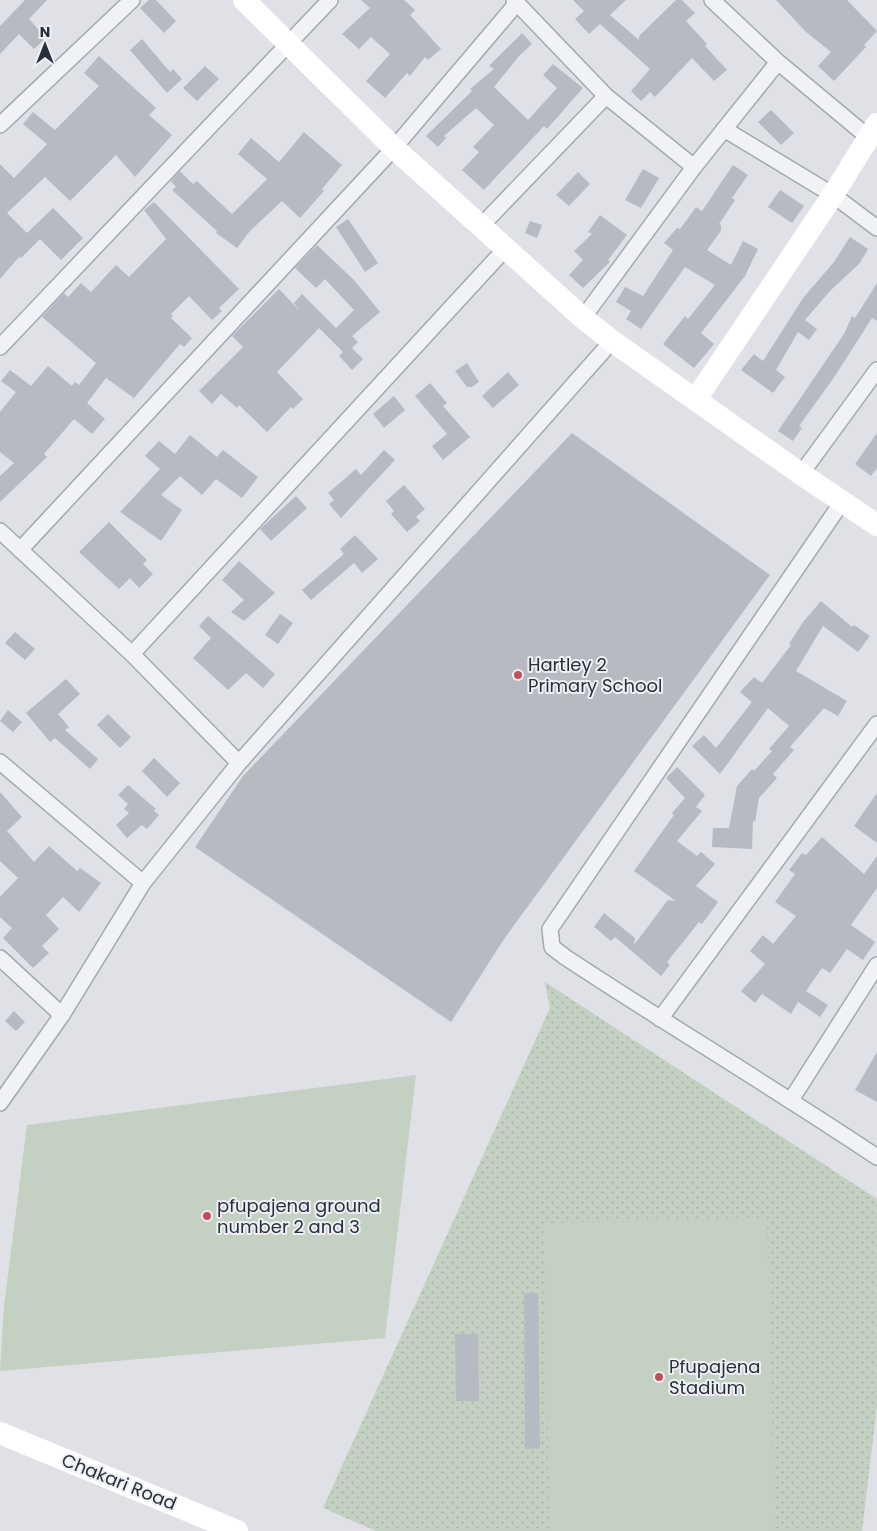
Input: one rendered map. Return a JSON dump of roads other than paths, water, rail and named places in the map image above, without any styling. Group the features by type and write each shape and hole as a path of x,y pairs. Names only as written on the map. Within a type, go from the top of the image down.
{"street":[{"path":"0,125 132,0"},
{"path":"244,0 394,148 583,318 612,341 877,525"},
{"path":"0,347 330,0"},
{"path":"696,399 833,195 872,131 778,62 712,0"},
{"path":"20,550 394,148 515,1 606,96 694,167"},
{"path":"583,318 694,167 778,62"},
{"path":"481,226 606,96"},
{"path":"724,129 833,195 877,228"},
{"path":"132,654 506,248"},
{"path":"0,1103 62,1015 143,883 239,763 612,341"},
{"path":"801,474 877,370"},
{"path":"842,502 550,929 552,947 660,1019 791,1100 877,1157"},
{"path":"0,531 132,654 239,763"},
{"path":"660,1019 877,724"},
{"path":"0,762 143,883"},
{"path":"0,958 62,1015"},
{"path":"791,1100 877,966"},
{"name":"Chakari Road","path":"0,1433 237,1531"}],"place":[{"name":"Hartley 2 Primary School","path":"518,675"},
{"name":"pfupajena ground number 2 and 3","path":"207,1216"},
{"name":"Pfupajena Stadium","path":"659,1377"}]}
